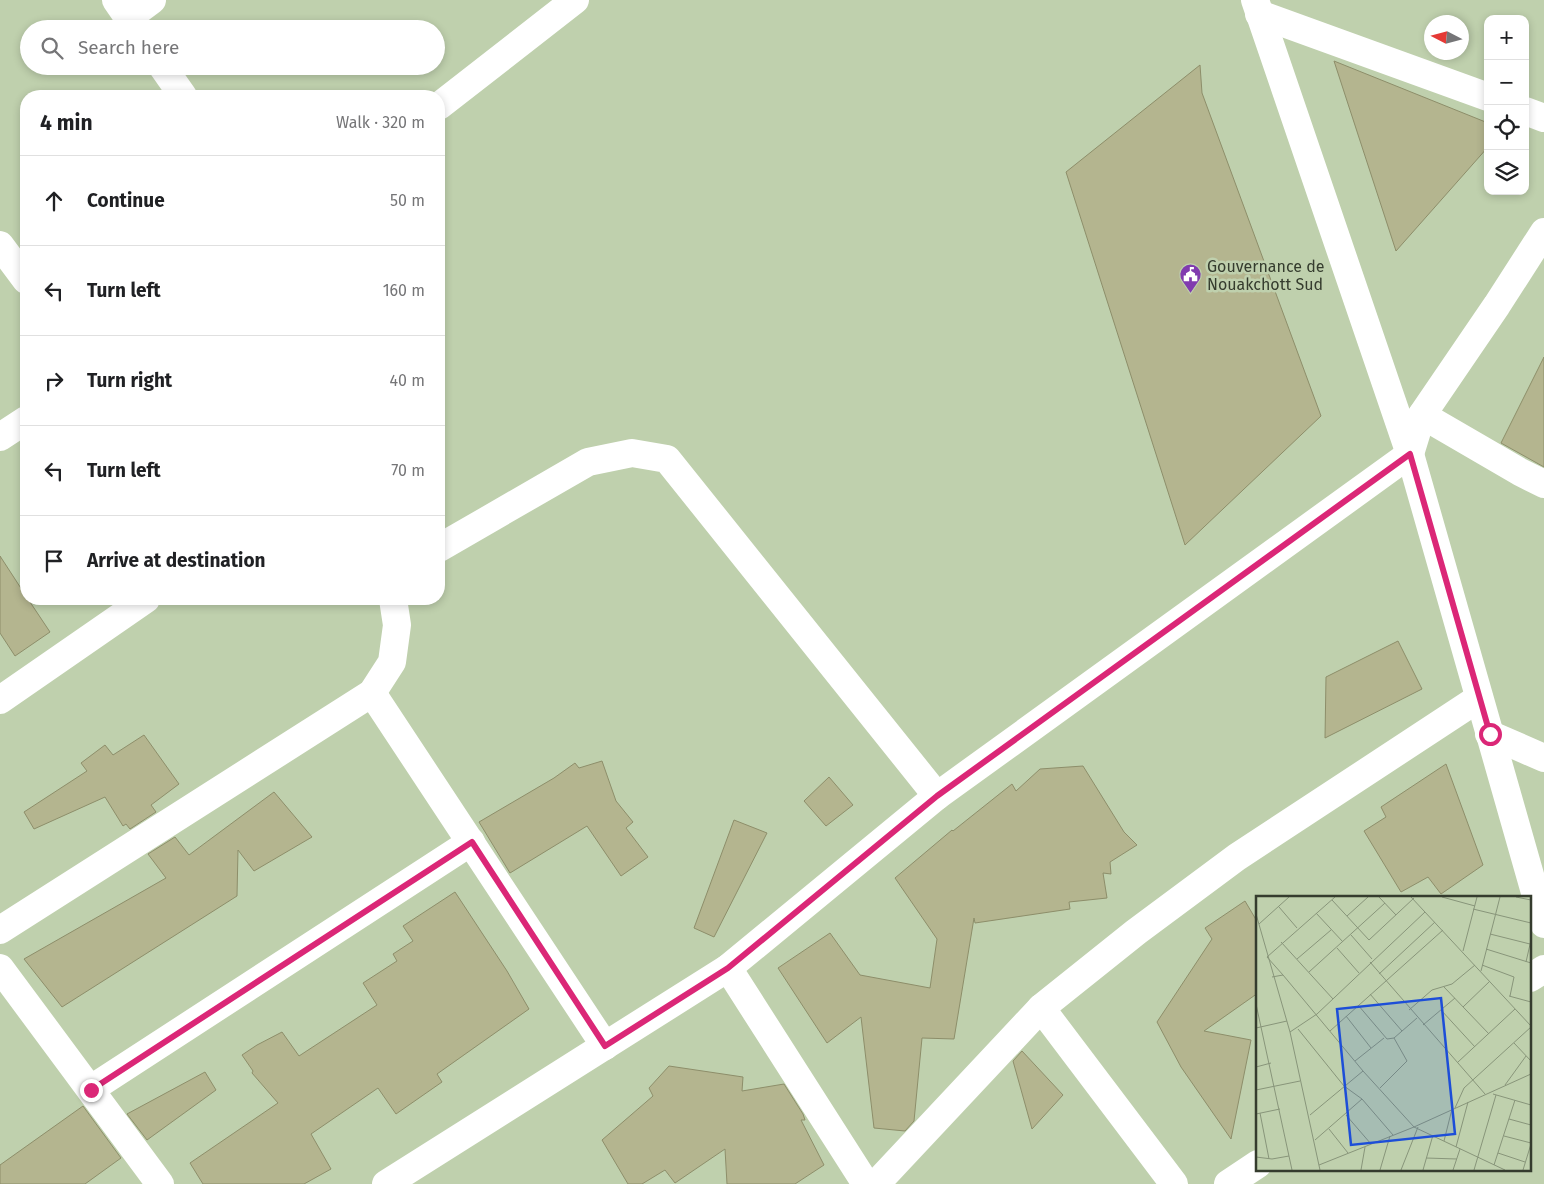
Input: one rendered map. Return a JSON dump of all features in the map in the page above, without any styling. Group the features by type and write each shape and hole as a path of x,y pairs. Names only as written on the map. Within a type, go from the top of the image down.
{"street":[{"path":"127,16 152,0"},
{"path":"445,101 575,0"},
{"path":"1257,7 1484,95"},
{"path":"1257,7 1410,454 1544,924"},
{"path":"168,75 179,90"},
{"path":"1529,112 1544,118"},
{"path":"386,1184 728,968 937,796 1410,454 1422,414 1497,305 1536,258 1544,232"},
{"path":"0,245 20,272"},
{"path":"1422,414 1520,472 1544,484"},
{"path":"0,437 20,424"},
{"path":"445,545 588,462 632,453 666,459 937,796"},
{"path":"0,700 137,605"},
{"path":"0,930 372,693 392,662 397,625 393,605"},
{"path":"372,693 605,1046"},
{"path":"876,1184 1041,1008 1136,932 1237,857 1479,698"},
{"path":"1490,734 1544,758"},
{"path":"91,1090 472,842"},
{"path":"0,968 160,1184"},
{"path":"728,968 866,1184"},
{"path":"1532,977 1544,968"},
{"path":"1041,1008 1174,1184"},
{"path":"1228,1184 1256,1165"}],"building":[{"path":"1334,61 1484,121 1484,152 1396,251"},
{"name":"Gouvernance de Nouakchott Sud","path":"1200,65 1202,93 1321,416 1185,545 1066,172"},
{"path":"1544,357 1544,467 1501,443"},
{"path":"0,556 20,587 20,605 32,605 50,632 15,656 0,633"},
{"path":"1398,641 1422,689 1325,738 1326,677"},
{"path":"144,735 179,784 151,805 156,812 130,829 126,824 123,826 105,797 34,829 24,812 87,771 81,763 105,745 113,755"},
{"path":"602,761 616,801 633,822 626,828 648,857 621,876 587,826 510,873 479,822 554,778 575,763 579,768"},
{"path":"1446,764 1483,865 1441,894 1428,877 1401,892 1364,831 1386,817 1381,807"},
{"path":"1083,766 1124,832 1137,845 1110,862 1111,874 1103,873 1107,898 1069,902 1070,909 975,923 974,918 954,1039 922,1038 914,1121 905,1131 874,1128 861,1017 827,1043 778,968 830,933 860,975 930,988 937,939 895,878 952,830 1012,784 1016,791 1040,769"},
{"path":"829,777 853,805 826,826 804,801"},
{"path":"274,792 312,837 254,871 238,850 237,896 62,1007 24,959 166,878 148,854 175,837 189,855"},
{"path":"734,820 767,833 714,937 694,928"},
{"path":"455,892 507,971 529,1009 437,1074 442,1082 396,1114 378,1088 311,1134 331,1169 304,1184 203,1184 190,1163 278,1103 252,1073 253,1071 242,1055 282,1032 299,1056 377,1005 363,983 397,961 393,954 413,941 403,926"},
{"path":"1245,901 1256,920 1256,994 1204,1031 1251,1040 1231,1139 1181,1067 1157,1022 1212,939 1205,928"},
{"path":"1022,1051 1063,1095 1032,1129 1013,1061"},
{"path":"669,1066 743,1077 742,1091 784,1084 803,1114 805,1120 801,1120 824,1165 795,1184 727,1184 725,1149 675,1183 665,1170 642,1184 628,1184 602,1140 653,1096 649,1088"},
{"path":"205,1072 216,1090 147,1140 127,1114"},
{"path":"83,1106 121,1158 85,1184 0,1184 0,1165"}],"place":[{"name":"Gouvernance de Nouakchott Sud","path":"1191,294"}],"route":[{"path":"91,1090 472,842 605,1046 728,968 937,796 1410,454 1490,734"}]}
